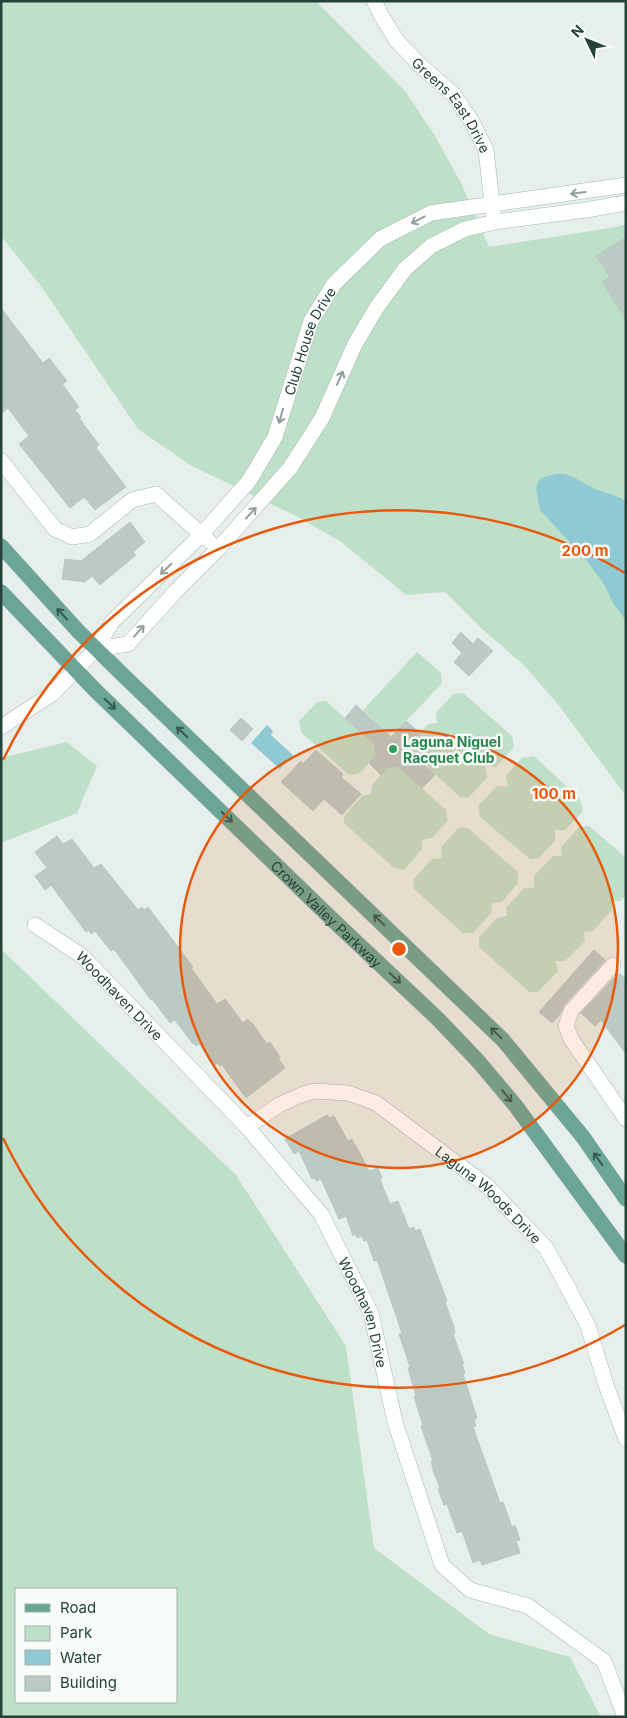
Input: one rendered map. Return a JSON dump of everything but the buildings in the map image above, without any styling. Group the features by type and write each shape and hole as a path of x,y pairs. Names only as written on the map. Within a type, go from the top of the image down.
{"main road":[{"path":"1,546 96,649 503,1040 583,1137 626,1199"},
{"name":"Crown Valley Parkway","path":"1,592 76,670 337,924 438,1019 478,1061 514,1105 626,1256"}],"street":[{"name":"Greens East Drive","path":"374,1 397,41 423,68 454,95 472,122 486,150 495,222"},
{"name":"Club House Drive","path":"1,727 52,694 96,649 112,622 201,535 249,482 275,437 311,321 334,284 380,239 431,213 626,185"},
{"path":"96,649 128,644 176,590 218,549 290,468 322,418 355,344 377,307 406,269 431,246 466,229 495,222 626,203"},
{"path":"1,461 55,529 72,537 90,534 132,500 156,494 218,549"},
{"name":"Woodhaven Drive","path":"35,925 82,956 247,1127 321,1214 371,1313 395,1422 442,1565 470,1590 528,1606 604,1661 625,1717"},
{"path":"613,965 570,1011 566,1026 571,1039 626,1119"},
{"name":"Laguna Woods Drive","path":"247,1127 279,1105 301,1095 314,1091 348,1093 376,1103 487,1186 546,1248 567,1286 588,1326 626,1440"}],"green space":[{"path":"1,1 316,1 405,91 435,136 462,185 489,247 626,224 626,796 560,707 524,665 482,629 445,592 406,595 340,541 296,516 190,465 138,429 41,286 1,236"},
{"path":"417,652 441,673 442,683 396,732 387,733 363,710"},
{"path":"463,693 512,736 514,747 496,767 485,766 487,778 468,798 460,797 411,752 410,744 428,724 437,723 436,713 453,694"},
{"path":"326,701 375,745 376,755 360,773 349,775 301,732 299,721 317,702"},
{"path":"67,742 97,766 77,813 1,843 1,758"},
{"path":"534,756 580,799 583,811 565,830 555,830 555,841 538,859 530,859 480,817 478,806 497,786 508,787 506,776 522,758"},
{"path":"397,766 446,810 448,820 432,838 422,840 422,849 404,870 394,868 344,823 344,816 362,796 371,794 372,785 388,767"},
{"path":"589,826 626,858 626,895 620,901 612,901 612,910 593,931 584,932 585,941 565,961 556,961 558,971 538,992 529,992 479,947 479,937 497,918 507,916 506,908 524,888 534,888 534,876 553,856 562,856 561,847 579,827"},
{"path":"458,828 468,828 518,872 518,883 502,902 492,903 491,913 473,933 463,933 414,889 413,880 432,859 442,858 441,847"},
{"path":"1,949 236,1175 346,1346 374,1548 489,1634 570,1657 601,1717 1,1717"}],"water":[{"path":"565,474 573,477 626,502 626,621 613,603 604,584 586,560 540,510 536,489 538,482 541,478"},
{"path":"267,725 273,731 271,735 293,755 280,769 251,743"}],"place":[{"name":"Laguna Niguel Racquet Club","path":"393,749"}]}
